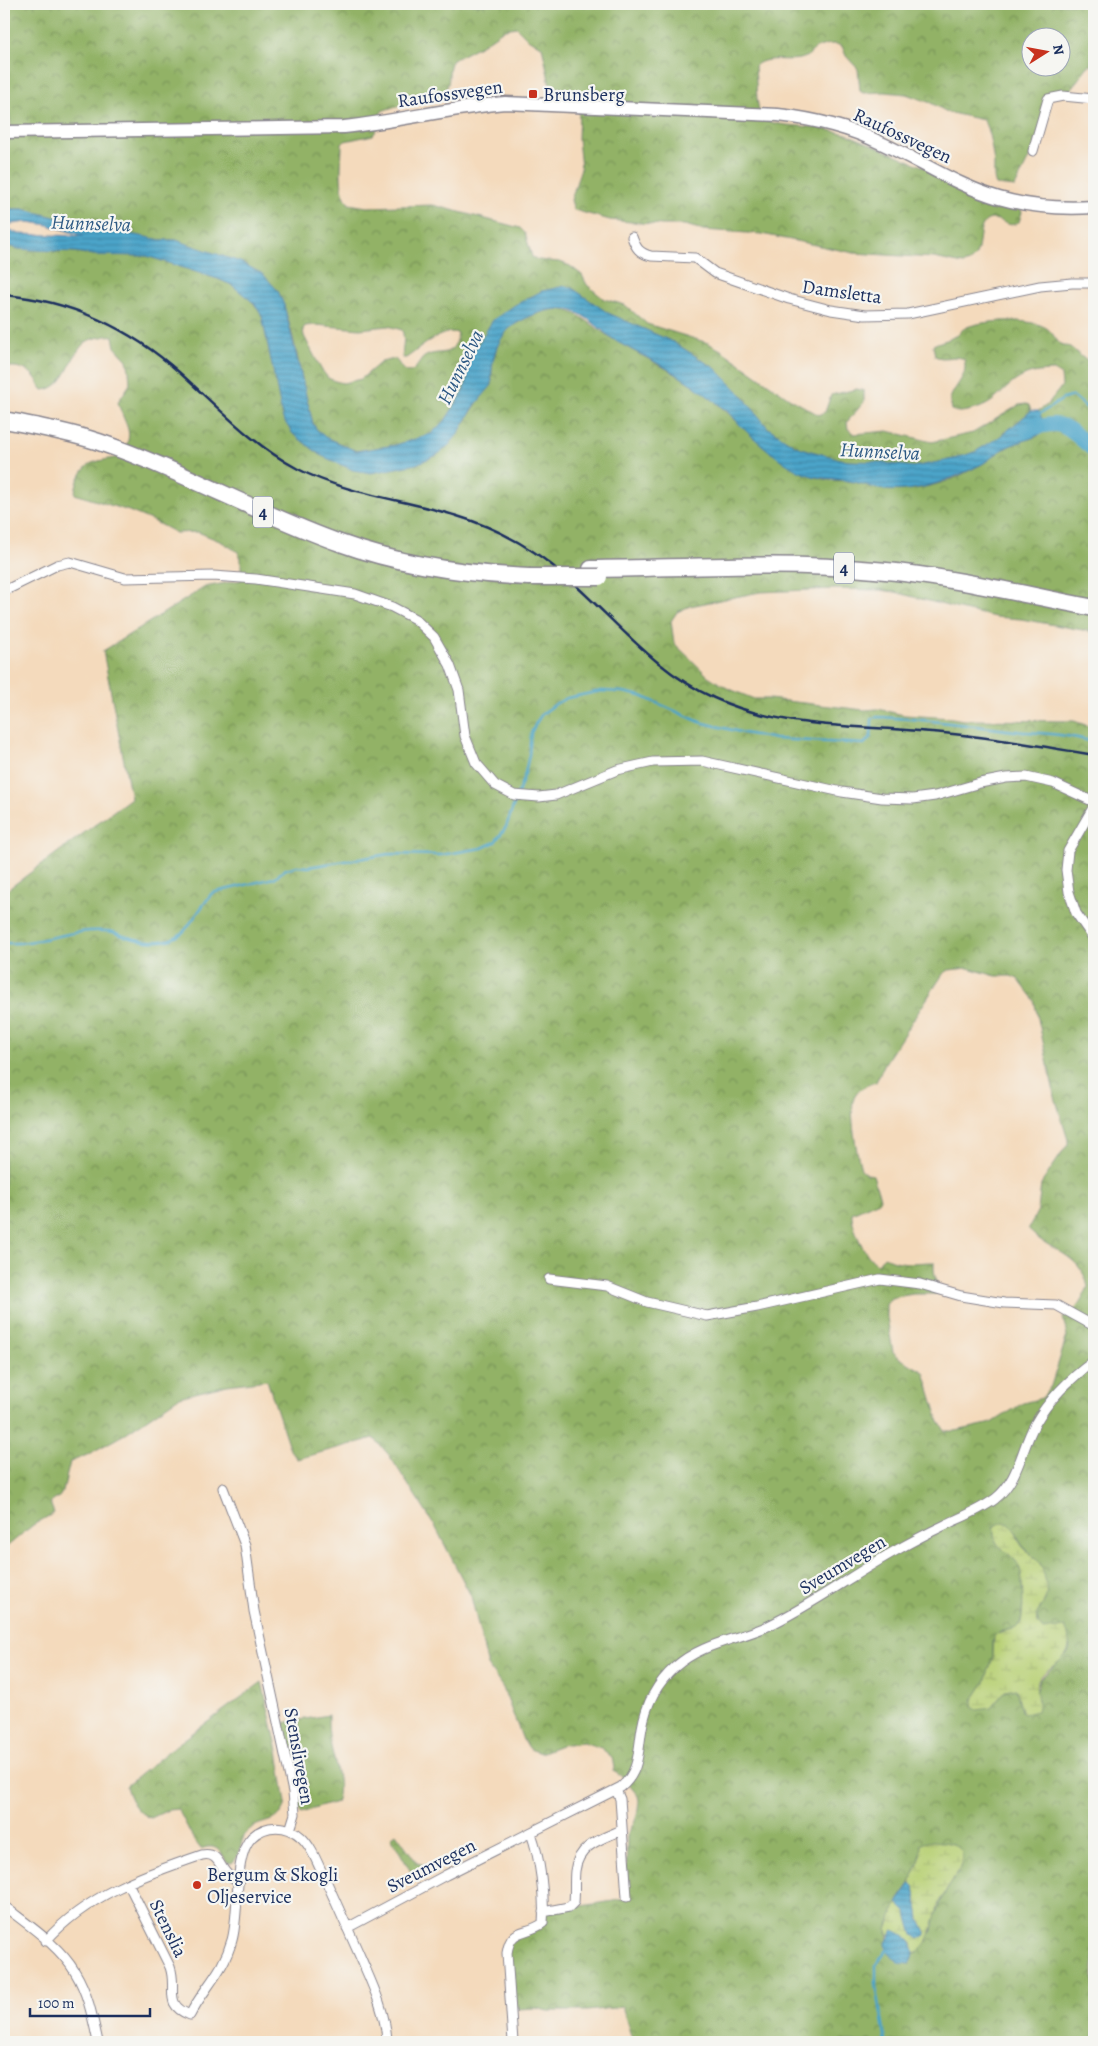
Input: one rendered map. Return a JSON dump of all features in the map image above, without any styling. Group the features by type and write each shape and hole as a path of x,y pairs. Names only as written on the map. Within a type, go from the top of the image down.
{"highway":[{"name":"4","path":"4,412 76,426 141,449 342,536 407,555 442,562 525,573"},
{"name":"4","path":"4,420 74,434 122,450 279,519 348,546 431,567 467,573 744,572 865,577 938,586 1094,615"},
{"name":"4","path":"595,573 765,565 876,570 1010,590 1094,608"}],"main road":[{"name":"Raufossvegen","path":"4,132 344,127 376,124 460,107 504,102 778,115 817,120 858,133 962,184 999,198 1053,208 1094,207"}],"street":[{"path":"1033,151 1048,99 1063,96 1094,99"},
{"name":"Damsletta","path":"632,237 636,247 643,254 696,258 715,273 789,299 831,310 864,315 908,314 1040,286 1094,283"},
{"path":"4,591 57,565 70,562 125,578 213,576 256,579 355,594 392,606 415,619 434,637 450,665 459,690 465,736 476,763 495,785 514,795 539,797 556,795 617,770 653,762 702,761 842,792 882,798 913,799 928,797 1006,778 1026,777 1053,783 1094,804 1068,851 1066,870 1069,892 1076,913 1094,939"},
{"path":"549,1279 607,1286 647,1302 707,1316 757,1307 880,1279 920,1284 961,1296 1004,1303 1056,1305 1094,1326"},
{"name":"Sveumvegen","path":"347,1928 446,1875 616,1790 626,1783 637,1764 644,1719 654,1692 675,1667 707,1647 757,1631 784,1618 858,1572 995,1499 1012,1480 1029,1436 1044,1410 1073,1378 1094,1360"},
{"name":"Stenslivegen","path":"223,1488 247,1553 254,1611 293,1792 294,1814 290,1830 300,1836 309,1848 347,1928 381,2008 387,2042"},
{"path":"616,1790 620,1800 627,1897"},
{"name":"Stenslia","path":"128,1883 170,1967 174,1980 174,2004 178,2010 190,2015 220,1970 229,1950 236,1918 242,1855 251,1838 261,1830 268,1828 277,1827 290,1830"},
{"path":"544,1912 569,1908 574,1902 575,1871 578,1859 583,1851 593,1842 622,1830"},
{"path":"513,2042 507,1954 508,1944 518,1933 543,1923 544,1912 537,1853 530,1833"},
{"path":"46,1941 83,1908 128,1883 202,1855 208,1854 216,1858 228,1876 240,1880"},
{"path":"4,1906 64,1957 79,1979 88,2003 98,2042"}],"green space":[{"path":"4,4 1094,4 1094,65 1088,66 1071,89 1057,92 1051,97 1033,150 1015,187 996,185 990,141 983,120 947,112 931,103 906,94 885,92 863,93 860,91 858,69 846,56 842,46 835,44 825,45 800,59 766,61 760,62 755,66 760,117 765,120 772,123 820,128 847,134 1020,208 1022,212 1019,222 1015,224 1012,225 993,219 984,223 976,255 970,262 963,264 934,258 854,253 762,234 703,230 685,225 662,225 610,220 574,210 571,200 581,168 577,96 571,91 550,85 542,46 529,40 516,27 505,29 483,44 453,60 447,87 440,95 425,101 382,111 373,135 345,141 342,144 342,183 345,198 349,204 367,207 433,205 520,228 525,233 532,257 538,260 560,262 570,266 582,275 587,285 604,299 625,305 647,324 708,343 721,350 789,398 819,415 825,412 831,395 857,389 864,391 864,402 847,422 848,429 854,434 888,431 932,442 973,433 1019,405 1029,405 1031,411 1001,436 975,452 954,459 913,467 877,462 847,461 796,446 768,428 740,393 716,369 673,342 608,313 572,288 542,291 489,326 485,336 469,359 467,382 461,396 445,421 431,434 396,445 356,451 325,437 317,430 313,423 294,340 278,291 176,240 161,240 97,228 23,209 4,209 4,138 13,137 7,101 4,97","holes":["316,325 360,329 388,326 402,330 404,338 403,358 406,358 438,336 451,332 458,333 453,348 449,351 428,355 411,371 405,371 395,359 381,362 361,379 343,383 328,378 321,369 304,336 303,329 305,326"]},
{"path":"4,245 19,249 76,252 94,255 147,256 232,285 254,303 262,316 283,418 293,434 322,456 416,464 437,455 449,445 484,393 492,385 493,359 499,342 504,335 517,323 535,314 550,310 562,310 583,318 606,335 691,383 792,467 809,475 828,480 851,481 892,490 921,488 949,480 984,463 1010,446 1038,436 1040,413 1038,411 1047,405 1062,386 1061,375 1055,371 1031,374 1016,381 986,405 967,411 956,412 952,410 950,399 965,370 964,359 935,356 933,345 952,338 965,328 975,325 996,321 1020,321 1040,325 1048,329 1060,344 1070,347 1094,367 1094,632 1021,619 995,617 880,590 835,589 760,592 690,606 677,612 671,621 674,643 708,676 727,688 754,699 864,710 878,709 904,715 963,720 1074,721 1094,728 1094,2042 633,2042 622,2007 587,2011 548,2011 536,2008 518,2009 510,2002 506,1946 540,1921 544,1912 626,1899 627,1836 637,1816 638,1796 623,1777 613,1771 612,1757 601,1748 583,1742 561,1745 540,1753 530,1749 523,1740 503,1688 488,1666 471,1596 435,1526 389,1455 374,1438 297,1459 290,1450 267,1380 227,1385 179,1397 123,1435 70,1462 63,1491 59,1497 50,1503 54,1513 33,1525 4,1549 4,888 7,890 131,798 103,651 205,587 241,580 241,558 238,552 222,542 198,532 176,533 129,511 75,494 82,472 88,465 120,457 128,441 128,429 118,402 130,384 129,370 127,360 115,347 113,336 91,339 86,342 80,348 63,377 51,388 43,390 34,376 24,369 4,368","holes":["968,968 996,976 1011,976 1018,979 1034,1000 1055,1097 1068,1144 1041,1184 1038,1210 1028,1229 1044,1242 1071,1259 1084,1275 1088,1287 1075,1309 1063,1317 1067,1336 1051,1386 1042,1398 1023,1403 992,1423 956,1431 945,1431 939,1422 924,1372 901,1359 893,1352 886,1312 886,1304 891,1298 913,1294 935,1294 938,1292 934,1262 902,1262 884,1256 878,1264 864,1250 854,1226 852,1213 879,1201 880,1198 873,1175 867,1174 861,1169 852,1113 854,1098 858,1092 876,1082 885,1063 943,974 949,970","1007,1523 1015,1531 1022,1545 1040,1563 1045,1601 1037,1614 1038,1625 1070,1646 1068,1653 1040,1679 1037,1690 1023,1714 1016,1689 1005,1691 991,1708 973,1700 985,1682 993,1657 993,1640 1000,1631 1018,1627 1022,1616 1022,1578 1019,1566 998,1545 995,1540 994,1526","921,1844 960,1849 962,1860 960,1868 944,1895 935,1916 932,1930 918,1952 914,1953 912,1961 886,1943 888,1940 887,1930 899,1899 910,1884 920,1859"]},
{"path":"1004,1522 1011,1526 1022,1546 1039,1562 1043,1570 1046,1596 1037,1614 1038,1624 1043,1630 1065,1627 1069,1639 1069,1648 1065,1655 1046,1671 1037,1684 1037,1711 1023,1714 1016,1689 1005,1691 991,1708 977,1710 974,1708 973,1700 985,1682 993,1657 994,1636 1019,1626 1021,1622 1023,1607 1019,1566 995,1540 994,1526"},
{"path":"262,1682 278,1751 286,1803 283,1810 274,1819 258,1825 247,1832 232,1863 227,1862 214,1847 201,1849 194,1840 178,1809 168,1810 151,1818 146,1816 138,1810 132,1801 126,1786 171,1749"},
{"path":"328,1715 329,1735 338,1778 338,1795 336,1802 301,1813 283,1723"},
{"path":"396,1833 417,1863 428,1866 429,1872 427,1876 419,1881 415,1879 391,1837"},
{"path":"932,1841 946,1842 958,1847 962,1857 961,1864 940,1903 927,1942 914,1953 912,1943 893,1930 889,1936 887,1930 897,1903 907,1913 913,1935 926,1932 919,1919 914,1886 910,1883 920,1859 921,1844"}],"water":[{"path":"4,209 23,209 97,228 161,240 176,240 240,262 263,274 278,291 284,305 313,424 325,437 356,451 396,445 431,434 445,421 461,396 467,382 469,359 493,320 515,305 542,291 565,286 572,288 608,313 673,342 716,369 740,393 768,428 796,446 807,450 847,461 877,462 913,467 954,459 975,452 1001,436 1031,411 1038,411 1040,413 1045,431 1004,449 971,470 923,487 885,490 855,482 810,475 796,470 779,458 753,437 727,411 686,380 618,342 579,314 558,309 528,317 510,328 504,335 499,342 493,359 492,385 475,405 458,434 437,455 416,464 371,473 353,470 322,456 293,434 283,419 262,316 254,303 232,285 147,256 94,255 76,252 19,249 4,245 4,228 19,234 83,236 48,225 28,222 4,225"},
{"path":"910,1884 914,1886 919,1919 926,1932 926,1935 919,1939 913,1935 907,1913 897,1903"},
{"path":"893,1930 903,1935 911,1943 914,1953 910,1964 899,1963 887,1950 886,1943"}],"waterway":[{"name":"Hunnselva","path":"1038,415 1063,399 1073,396 1094,414"},
{"name":"Hunnselva","path":"1027,430 1040,426 1064,426 1094,450"},
{"path":"4,943 30,942 94,931 111,931 146,941 164,941 180,935 212,893 274,878 286,869 389,854 441,855 482,848 495,842 506,827 525,773 531,733 542,714 567,698 601,691 623,692 641,696 700,722 775,739 864,744 871,737 872,719 875,717 922,720 1058,735 1094,742"},
{"path":"886,2042 876,1984 876,1965 887,1950"}],"railway":[{"path":"4,295 29,298 76,310 120,330 161,357 250,437 298,469 317,478 356,491 467,519 516,541 557,570 664,667 688,684 714,698 763,715 814,724 963,735 1094,755"}],"place":[{"name":"Brunsberg","path":"533,94"},
{"name":"Bergum & Skogli Oljeservice","path":"197,1885"}]}
